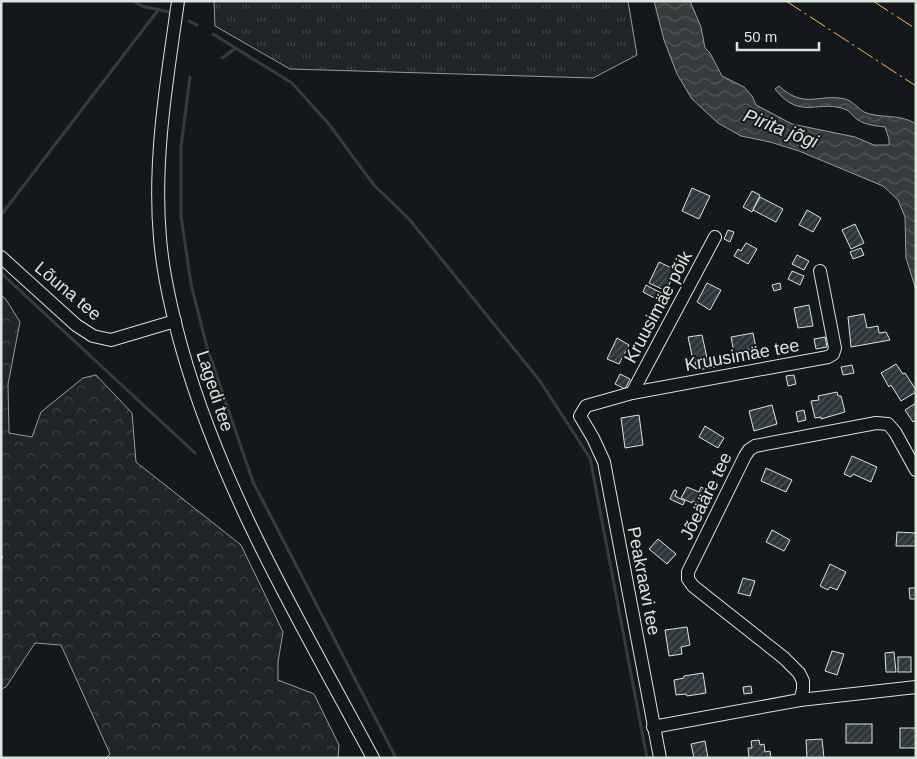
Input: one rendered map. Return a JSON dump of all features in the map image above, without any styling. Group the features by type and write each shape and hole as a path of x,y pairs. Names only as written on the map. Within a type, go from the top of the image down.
{"street":[{"name":"Lagedi tee","path":"178,1 158,160 160,239 174,321 207,428 228,477 277,577 373,758"},
{"name":"Kruusimäe põik","path":"632,393 715,237"},
{"name":"Lõuna tee","path":"1,257 76,325 93,336 111,340 174,321"},
{"name":"Kruusimäe tee","path":"580,416 586,406 632,393 828,357 833,354 835,348 820,271"},
{"name":"Peakraavi tee","path":"580,416 604,462 660,758"},
{"name":"Jõeääre tee","path":"800,700 803,690 799,673 784,658 693,586 688,579 688,572 745,456 749,450 756,446 876,422 888,424 895,432 916,470"},
{"path":"653,727 800,700 916,687"}],"green space":[{"path":"214,1 628,1 637,55 593,78 290,69 215,26"},
{"path":"1,296 5,298 20,322 8,384 9,433 32,437 41,412 83,378 96,375 132,413 136,462 241,545 283,632 278,662 278,680 314,694 339,745 338,758 106,758 110,754 61,645 35,643 6,687 1,689 1,560 3,557 1,555"}],"water":[{"name":"Pirita jõgi","path":"654,1 690,1 701,27 705,48 710,53 722,76 744,87 752,96 756,105 792,124 855,137 874,145 889,145 885,127 864,123 847,110 837,107 802,107 793,105 775,89 779,86 788,93 804,99 845,99 864,112 903,118 916,124 916,290 906,258 905,217 898,200 883,186 799,151 741,136 718,123 692,99 677,74 664,40"}],"building":[{"path":"692,188 710,196 699,219 682,211"},
{"path":"752,191 760,195 752,212 743,207"},
{"path":"760,197 783,209 776,222 753,210"},
{"path":"807,210 821,218 813,232 799,225"},
{"path":"855,224 864,243 851,249 842,230"},
{"path":"728,230 734,232 730,242 724,239"},
{"path":"746,243 757,249 748,264 734,256 738,249 741,251"},
{"path":"861,248 864,255 853,259 850,252"},
{"path":"797,255 809,261 804,270 792,264"},
{"path":"659,262 676,270 666,291 649,283"},
{"path":"792,271 804,276 800,285 788,279"},
{"path":"707,283 721,290 710,310 697,302"},
{"path":"780,283 781,289 774,291 772,285"},
{"path":"646,285 665,295 662,302 643,292"},
{"path":"809,305 813,326 798,328 794,308"},
{"path":"864,314 867,328 878,326 879,333 886,332 890,340 851,347 848,317"},
{"path":"753,333 756,348 734,352 731,337"},
{"path":"702,335 707,358 693,360 688,337"},
{"path":"825,337 827,347 816,349 814,339"},
{"path":"617,338 629,345 619,364 607,359"},
{"path":"713,358 715,367 697,370 695,362"},
{"path":"896,364 903,374 905,373 916,390 916,392 901,401 891,385 889,387 881,373"},
{"path":"852,365 854,373 843,375 841,367"},
{"path":"620,374 630,379 625,389 615,384"},
{"path":"794,375 796,384 788,386 786,376"},
{"path":"837,392 838,396 841,396 845,412 821,419 821,417 815,418 811,401 819,400 818,396"},
{"path":"916,403 916,420 913,422 905,410"},
{"path":"772,405 777,424 754,431 749,411"},
{"path":"804,410 806,420 798,422 796,412"},
{"path":"639,415 643,445 625,448 621,418"},
{"path":"705,426 724,438 718,448 699,437"},
{"path":"852,456 877,467 871,482 853,474 851,477 844,474"},
{"path":"766,468 792,480 786,492 761,481"},
{"path":"687,487 699,492 701,487 709,491 702,505 681,498"},
{"path":"674,490 677,491 675,496 685,501 683,505 670,499"},
{"path":"772,530 790,540 784,551 766,542"},
{"path":"897,532 916,533 916,546 896,546"},
{"path":"658,539 676,554 667,564 649,549"},
{"path":"830,564 846,572 837,590 830,587 828,590 820,586"},
{"path":"743,578 755,581 750,596 738,593"},
{"path":"909,588 916,588 916,599 910,599"},
{"path":"687,627 690,645 681,647 682,654 669,656 665,630"},
{"path":"832,651 844,654 837,675 825,671"},
{"path":"894,652 896,672 886,672 885,653"},
{"path":"898,657 911,657 911,672 898,672"},
{"path":"703,673 706,693 687,696 686,694 676,695 674,680 684,678 684,676"},
{"path":"751,686 752,693 744,694 743,687"},
{"path":"846,724 872,724 872,743 846,743"},
{"path":"900,728 916,728 916,748 900,748"},
{"path":"822,739 824,758 807,758 806,740"},
{"path":"759,740 760,745 764,744 765,752 770,751 771,758 749,758 748,748 752,748 751,741"},
{"path":"705,741 708,758 694,758 691,744"}],"waterway":[{"path":"134,1 142,6 169,12"},
{"path":"1,215 159,9"},
{"path":"189,21 197,25"},
{"path":"213,34 292,83 328,123 374,185 409,219 540,381 590,458 647,758"},
{"path":"222,58 236,48"},
{"path":"190,77 181,147 181,216 191,284 207,347 253,482 396,758"},
{"path":"1,273 195,453"}],"power":[{"path":"786,1 916,86"},
{"path":"873,1 916,29"}]}
